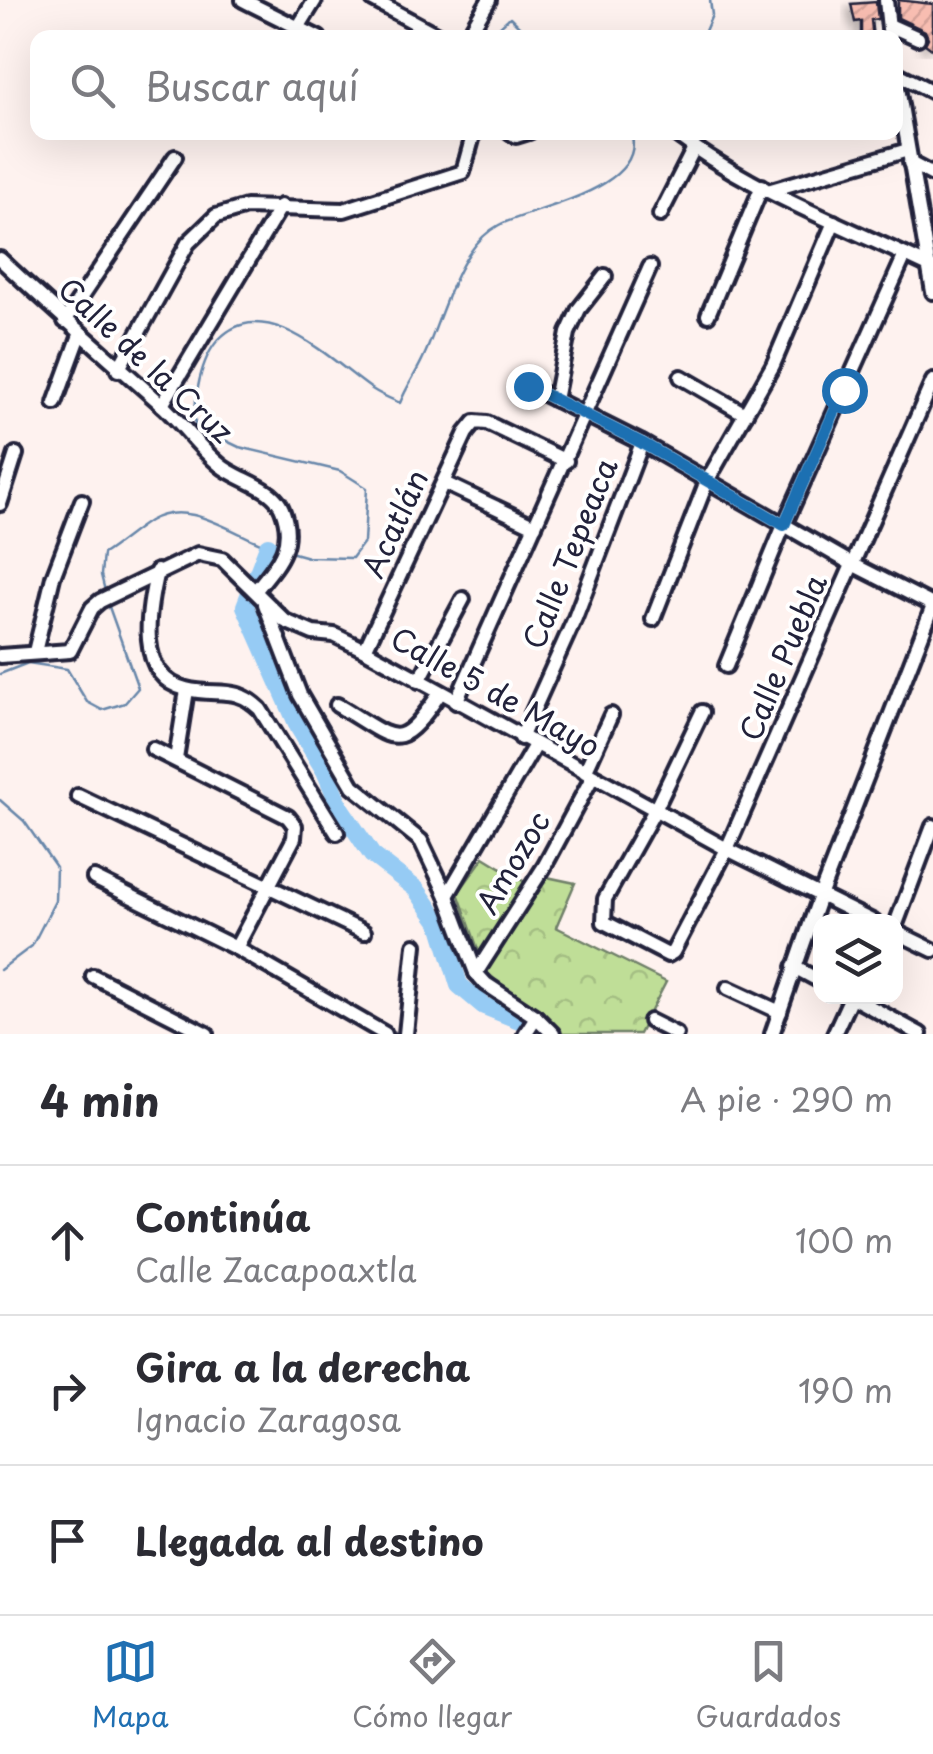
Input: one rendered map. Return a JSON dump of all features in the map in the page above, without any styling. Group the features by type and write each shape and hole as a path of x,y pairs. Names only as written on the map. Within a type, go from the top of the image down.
{"street":[{"path":"243,0 306,30"},
{"path":"299,26 315,0"},
{"path":"374,0 429,30"},
{"path":"471,30 489,0"},
{"path":"886,0 890,30"},
{"path":"903,34 918,38"},
{"path":"903,78 933,92"},
{"path":"903,119 933,292"},
{"path":"118,370 188,243 216,216 246,207 344,210 463,172 472,140"},
{"path":"683,140 766,188 931,267"},
{"path":"660,215 694,148"},
{"path":"65,321 176,156"},
{"path":"766,188 909,157 933,175"},
{"path":"708,315 766,188"},
{"path":"162,405 282,206"},
{"path":"653,618 707,481 772,365 834,222"},
{"path":"726,666 905,254"},
{"name":"Calle de la Cruz","path":"0,260 118,370 162,405 222,467 281,504 289,539 256,590"},
{"name":"Calle Tepeaca","path":"456,702 650,267"},
{"path":"555,400 568,333 579,309 605,276"},
{"path":"55,403 80,335"},
{"path":"681,378 745,414"},
{"name":"Calle Puebla","path":"656,808 604,899 602,912 604,922 662,954 673,952 727,849 933,381"},
{"path":"528,386 642,443 852,564 933,605 820,896 772,1034"},
{"name":"Acatlán","path":"364,650 466,432 475,422 487,423 566,461"},
{"name":"Calle Tepeaca","path":"522,738 575,618 642,443"},
{"path":"0,504 16,454"},
{"path":"444,483 536,526"},
{"path":"0,656 35,652 53,577 82,501"},
{"name":"Calle 5 de Mayo","path":"35,652 70,651 92,608 157,572 198,554 222,560 285,621 313,634 334,635 364,650 727,849 857,914"},
{"path":"157,572 149,606 156,670 166,681 187,690 246,696 260,709 336,833"},
{"path":"256,590 300,694 354,786 422,841 448,896 476,973 553,1034"},
{"path":"419,682 463,599"},
{"path":"176,759 187,690"},
{"path":"337,705 388,735 403,737 415,730 440,694"},
{"path":"656,808 702,712"},
{"name":"Amozoc","path":"476,973 544,868 589,774 611,715"},
{"path":"448,896 535,745"},
{"path":"154,749 288,816 295,826 294,838 236,948"},
{"path":"78,796 364,932"},
{"path":"901,914 933,826"},
{"path":"94,878 236,948 385,1034"},
{"path":"903,932 933,950"},
{"path":"406,1034 415,945"},
{"path":"794,967 813,977"},
{"path":"93,976 207,1034"},
{"path":"728,988 780,1012"},
{"path":"834,1034 847,1004"},
{"path":"863,1004 920,1034"},
{"path":"525,1034 536,1017"},
{"path":"650,1020 676,1034"}],"green space":[{"path":"484,857 533,887 542,876 575,883 556,927 666,982 639,1034 558,1034 486,972 458,893"}],"building":[{"path":"898,0 933,4 933,50 925,44 925,31 898,18"},
{"path":"876,2 878,19 871,20 872,30 861,30 861,21 855,22 851,4"}],"waterway":[{"path":"705,30 712,15 710,0"},
{"path":"496,30 510,17 523,30"},
{"path":"290,552 308,557 352,558 364,542 367,488 340,471 239,447 195,426 200,380 212,347 237,326 257,323 278,327 319,349 372,389 400,403 453,284 484,235 499,225 606,182 623,168 632,152 631,140"},
{"path":"105,591 101,575 103,554 149,521 165,515 197,516 277,549"},
{"path":"268,546 245,606 299,728 325,771 341,809 372,855 416,889 440,923 459,985 484,1006 519,1020"},
{"path":"0,674 28,663 67,669 87,702 102,710 125,703 138,688 108,604"},
{"path":"0,800 24,821 56,867 55,901 32,946 0,970"}],"route":[{"path":"528,386 642,443 784,525 844,390"}]}
